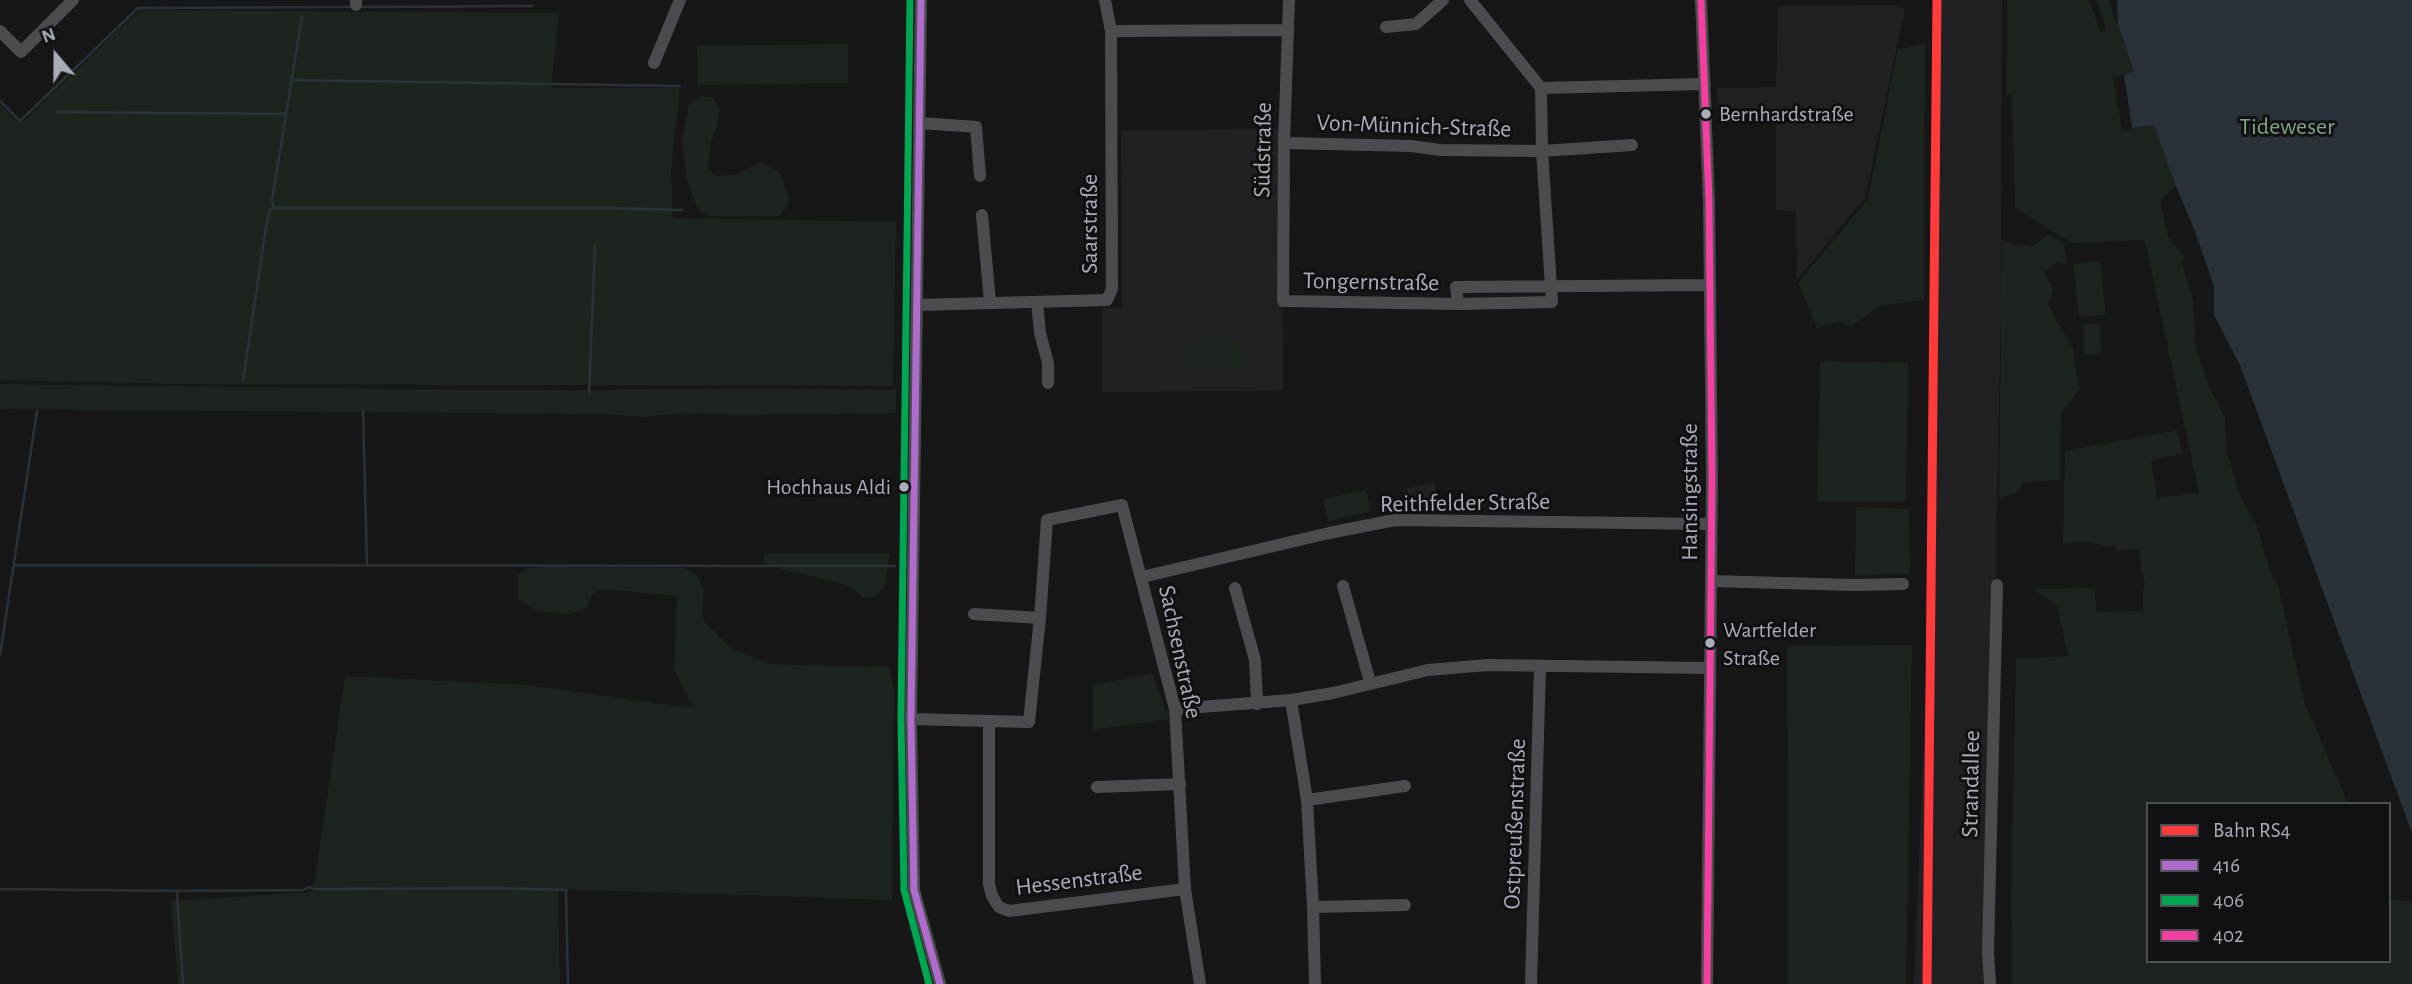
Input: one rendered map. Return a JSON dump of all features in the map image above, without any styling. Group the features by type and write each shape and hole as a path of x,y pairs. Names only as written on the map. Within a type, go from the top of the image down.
{"street":[{"path":"0,32 21,52 73,0"},
{"path":"654,63 680,0"},
{"path":"921,0 911,719 914,890 940,984"},
{"name":"Saarstraße","path":"917,304 1107,300 1112,289 1111,31 1105,0"},
{"name":"Südstraße","path":"1283,301 1284,143 1289,0"},
{"path":"1387,27 1416,24 1443,0"},
{"path":"1470,0 1541,88 1550,286"},
{"name":"Hansingstraße","path":"1701,0 1709,202 1711,524 1707,984"},
{"path":"1111,31 1287,30"},
{"path":"1541,88 1705,84"},
{"path":"921,123 976,127 980,176"},
{"name":"Von-Münnich-Straße","path":"1284,143 1411,146 1440,150 1542,151 1632,145"},
{"path":"982,215 990,302"},
{"name":"Tongernstraße","path":"1283,301 1458,304 1456,287 1709,285"},
{"path":"1037,302 1040,333 1048,363 1048,383"},
{"name":"Sachsenstraße","path":"911,719 1029,722 1047,520 1122,505 1175,709 1185,888 1200,984"},
{"name":"Reithfelder Straße","path":"1142,577 1395,520 1711,524"},
{"path":"1711,581 1903,584"},
{"name":"Strandallee","path":"1990,984 1988,952 1997,585"},
{"path":"1343,586 1370,682"},
{"path":"1235,588 1255,660 1257,704"},
{"path":"974,614 1040,618"},
{"path":"1175,709 1291,700 1333,693 1428,670 1487,665 1709,668"},
{"name":"Ostpreußenstraße","path":"1531,984 1540,666"},
{"path":"1291,700 1307,800 1314,906 1315,984"},
{"name":"Hessenstraße","path":"989,722 989,884 999,907 1009,911 1185,888"},
{"path":"1097,787 1180,784"},
{"path":"1307,800 1405,786"},
{"path":"1314,906 1405,905"}],"shaded area":[{"path":"1933,0 2002,0 2001,309 1987,984 1914,984 1927,655"},
{"name":"Tideweser","path":"2117,0 2412,0 2412,833 2240,365 2214,315 2214,286 2154,125 2132,128 2124,75 2134,71 2118,25"},
{"path":"1896,5 1905,9 1865,197 1797,280 1796,212 1776,210 1776,122 1718,122 1717,88 1776,87 1778,6"},
{"path":"1282,129 1283,391 1102,392 1102,308 1122,308 1121,130"},
{"path":"1434,482 1439,504 1413,511 1407,489"}],"green space":[{"path":"2007,0 2089,0 2101,33 2106,30 2097,0 2110,0 2112,13 2118,24 2412,0 2412,833 2240,365 2214,315 2214,286 2176,186 2161,199 2162,209 2168,237 2184,257 2182,262 2193,301 2196,350 2210,389 2225,418 2227,452 2240,495 2257,526 2268,565 2278,586 2304,701 2347,802 2146,802 2146,963 2391,963 2391,899 2412,902 2412,984 2012,984 2016,659 2068,656 2057,605 2033,589 2095,588 2096,612 2143,611 2145,583 2140,549 2116,551 2116,545 2063,543 2065,451 2177,430 2183,454 2151,460 2157,498 2199,493 2145,240 2072,243 2015,208 2012,94 2006,97","holes":["2135,72 2153,125 2122,131 2113,78"]},
{"path":"140,10 559,13 551,88 680,88 671,171 673,218 896,222 893,386 171,384 0,380 0,104 20,124"},
{"path":"848,44 848,83 698,85 697,46"},
{"path":"1925,44 1924,300 1879,306 1851,327 1839,321 1817,328 1798,283 1868,199 1898,49"},
{"path":"702,96 712,97 719,108 708,167 715,176 735,175 761,162 780,173 789,197 787,207 779,216 708,216 699,212 687,181 682,138 689,104"},
{"path":"2048,234 2064,244 2067,264 2057,262 2044,272 2054,288 2048,305 2073,349 2079,389 2061,413 2060,480 2023,482 2017,492 1999,498 2002,241 2032,247"},
{"path":"2100,261 2106,315 2079,317 2073,264"},
{"path":"2099,323 2102,354 2085,355 2083,325"},
{"path":"1244,338 1244,368 1184,369 1184,339"},
{"path":"1820,361 1908,363 1906,502 1817,502"},
{"path":"0,384 476,390 896,389 896,413 684,413 644,417 603,414 0,409"},
{"path":"1366,490 1371,511 1328,521 1323,499"},
{"path":"1856,507 1909,509 1910,574 1855,575"},
{"path":"765,553 890,553 885,585 877,596 864,598 851,587 834,581 766,564 763,559"},
{"path":"685,568 698,576 704,593 704,622 730,647 768,664 889,667 894,689 892,900 558,889 560,984 178,984 171,901 313,892 345,676 527,685 696,707 689,701 674,669 677,596 603,589 593,593 586,608 571,614 538,611 518,599 518,575 526,569"},
{"path":"1912,645 1906,984 1788,984 1787,646"},
{"path":"1152,673 1169,719 1093,730 1093,685"}],"waterway":[{"path":"360,7 532,6"},
{"path":"0,101 20,121 138,8 353,7"},
{"path":"243,381 302,16"},
{"path":"290,80 680,86"},
{"path":"57,112 285,114"},
{"path":"273,208 682,210"},
{"path":"589,393 595,245"},
{"path":"0,655 37,411"},
{"path":"363,411 367,565"},
{"path":"14,565 895,566"},
{"path":"0,889 179,891 303,890 309,887 566,890 568,984"},
{"path":"177,891 183,984"}],"rail line":[{"name":"RS4","path":"1927,984 1937,0"}],"transit line":[{"name":"406","path":"910,0 901,719 904,890 929,984"},
{"name":"416","path":"921,0 911,719 914,890 940,984"},
{"name":"402","path":"1701,0 1709,202 1712,479 1707,984"}],"place":[{"name":"Bernhardstraße","path":"1706,114"},
{"name":"Hochhaus Aldi","path":"904,487"},
{"name":"Wartfelder Straße","path":"1710,643"}]}
